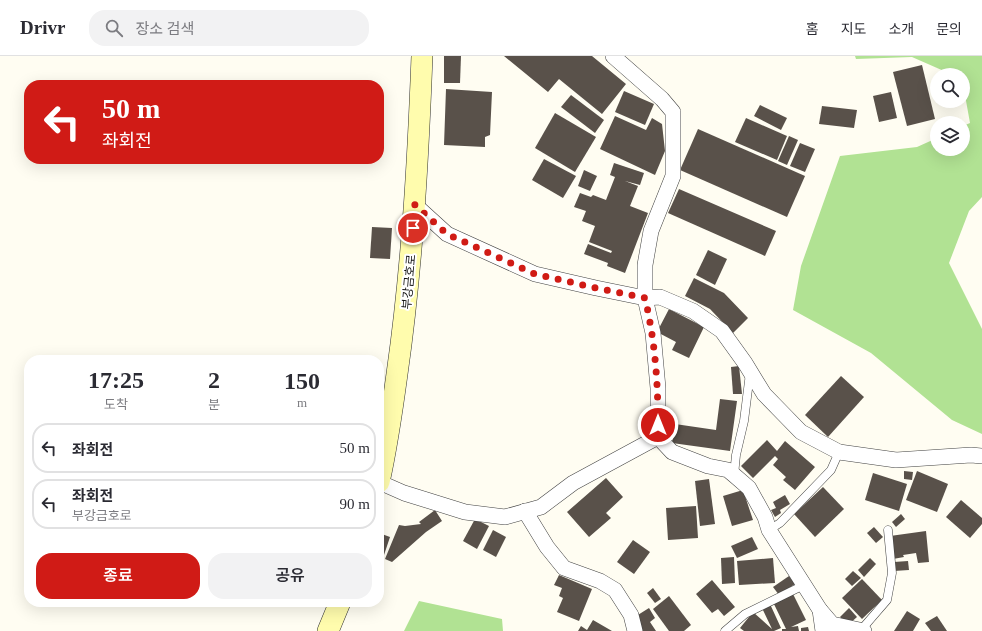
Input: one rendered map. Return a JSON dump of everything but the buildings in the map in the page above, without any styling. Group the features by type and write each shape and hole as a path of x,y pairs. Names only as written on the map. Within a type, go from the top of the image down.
{"street":[{"name":"부강금호로","path":"384,459 405,322 417,171 422,56"},
{"path":"613,56 662,99 673,112 673,176 651,231 645,265 645,298 653,333 658,388 658,437 672,452 708,466 728,470 749,488 765,517 768,530 820,610 832,624 862,631"},
{"path":"414,204 447,234 535,274 645,298 660,297 693,311 722,331 764,394 801,432 839,452 896,460 971,455 982,456"},
{"path":"384,484 404,493 465,512 505,517 541,507 573,483 658,437"},
{"path":"525,511 547,547 564,568 600,581 614,590 631,615 635,631"},
{"path":"328,631 338,607"},
{"path":"820,610 823,631"}],"lane":[{"path":"734,475 736,455 744,421 750,371"},
{"path":"768,530 780,523 831,470 839,452"},
{"path":"862,631 887,600 892,573 888,530"},
{"path":"725,631 745,614 804,585"}],"green space":[{"path":"855,56 982,56 982,197 969,211 949,263 982,329 982,434 952,420 871,353 793,310 801,266 840,156 917,147 930,141 930,156 970,156 970,116 967,108 970,108 970,68 937,68 912,57 856,59"},
{"path":"419,601 502,619 503,631 404,631"}],"route":[{"path":"413,228 414,204 447,234 535,274 645,298 653,333 658,388 658,425"}]}
